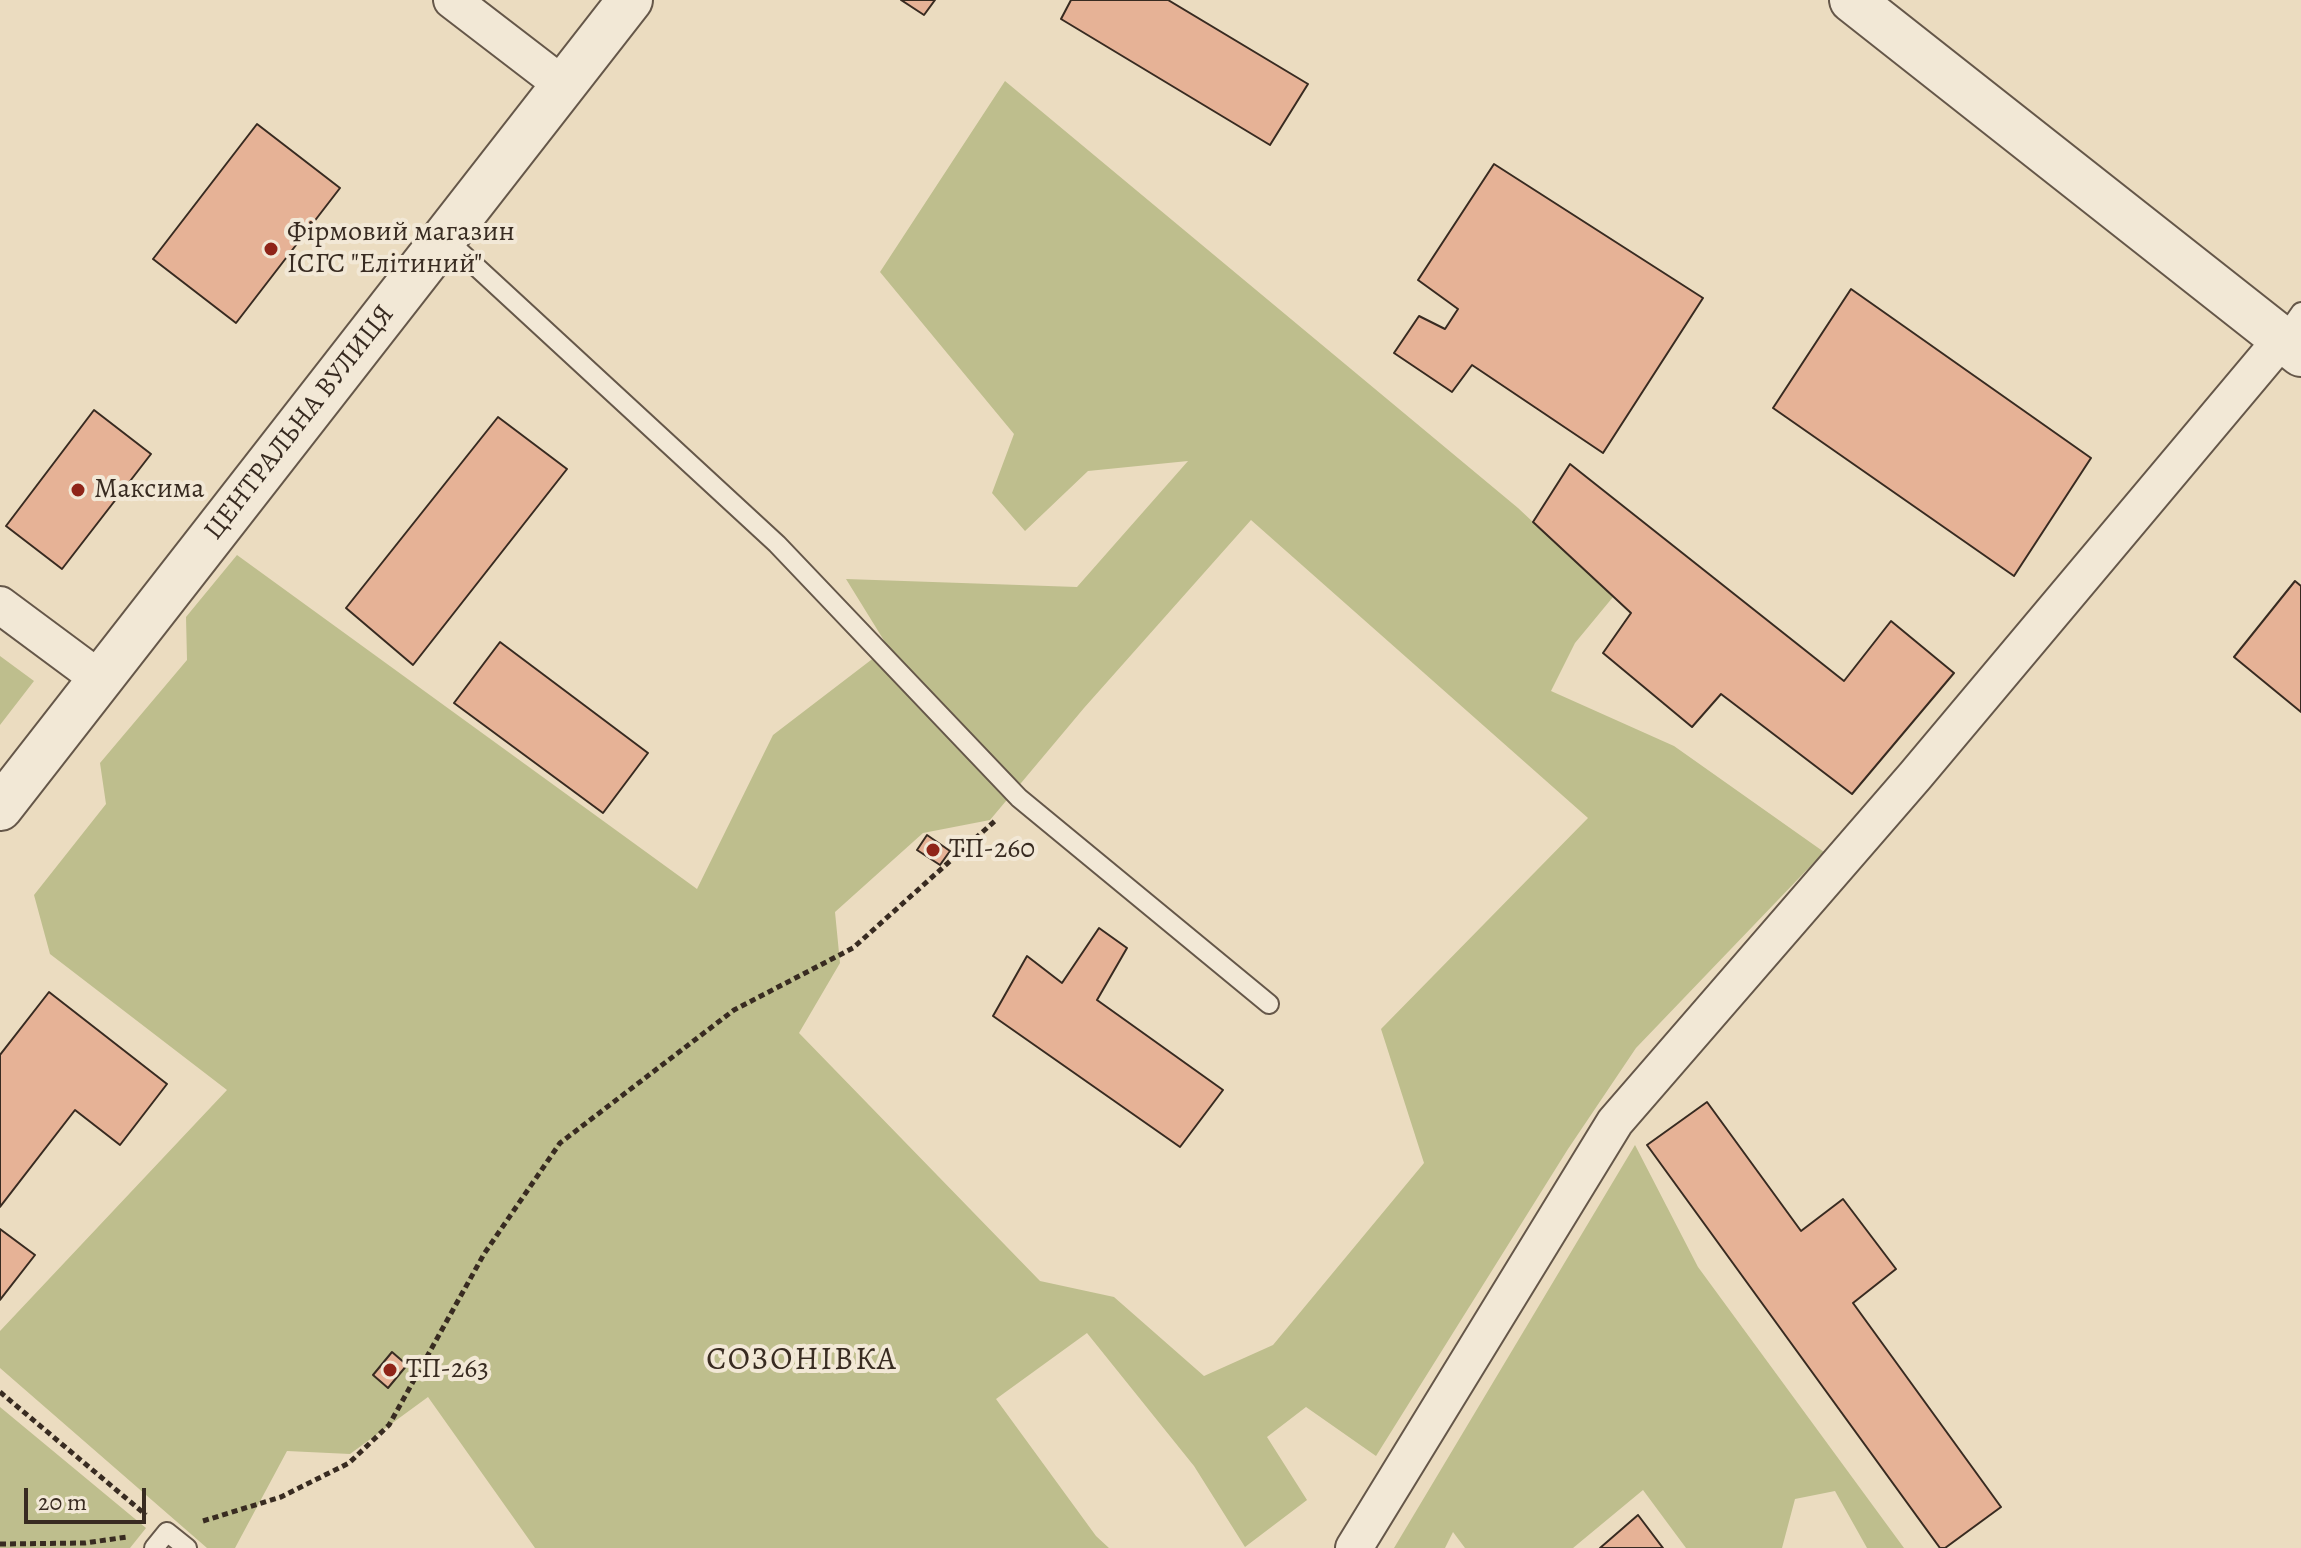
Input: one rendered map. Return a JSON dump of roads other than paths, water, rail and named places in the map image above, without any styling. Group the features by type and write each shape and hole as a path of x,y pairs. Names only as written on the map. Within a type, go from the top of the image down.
{"street":[{"path":"452,0 564,86"},
{"name":"ЦЕНТРАЛЬНА ВУЛИЦЯ","path":"0,808 630,0"},
{"path":"1354,1548 1615,1122 2295,335 1852,0"},
{"path":"0,605 101,680"}],"lane":[{"path":"444,237 777,544 1019,798 1269,1004"},
{"path":"154,1548 167,1532 187,1548"}],"place":[{"name":"Фірмовий магазин ІСГС \"Елітиний\"","path":"271,249"},
{"name":"Максима","path":"78,490"},
{"name":"ТП-260","path":"933,850"},
{"name":"ТП-263","path":"390,1370"}],"district":[{"name":"СОЗОНІВКА","path":"802,1361"}]}
